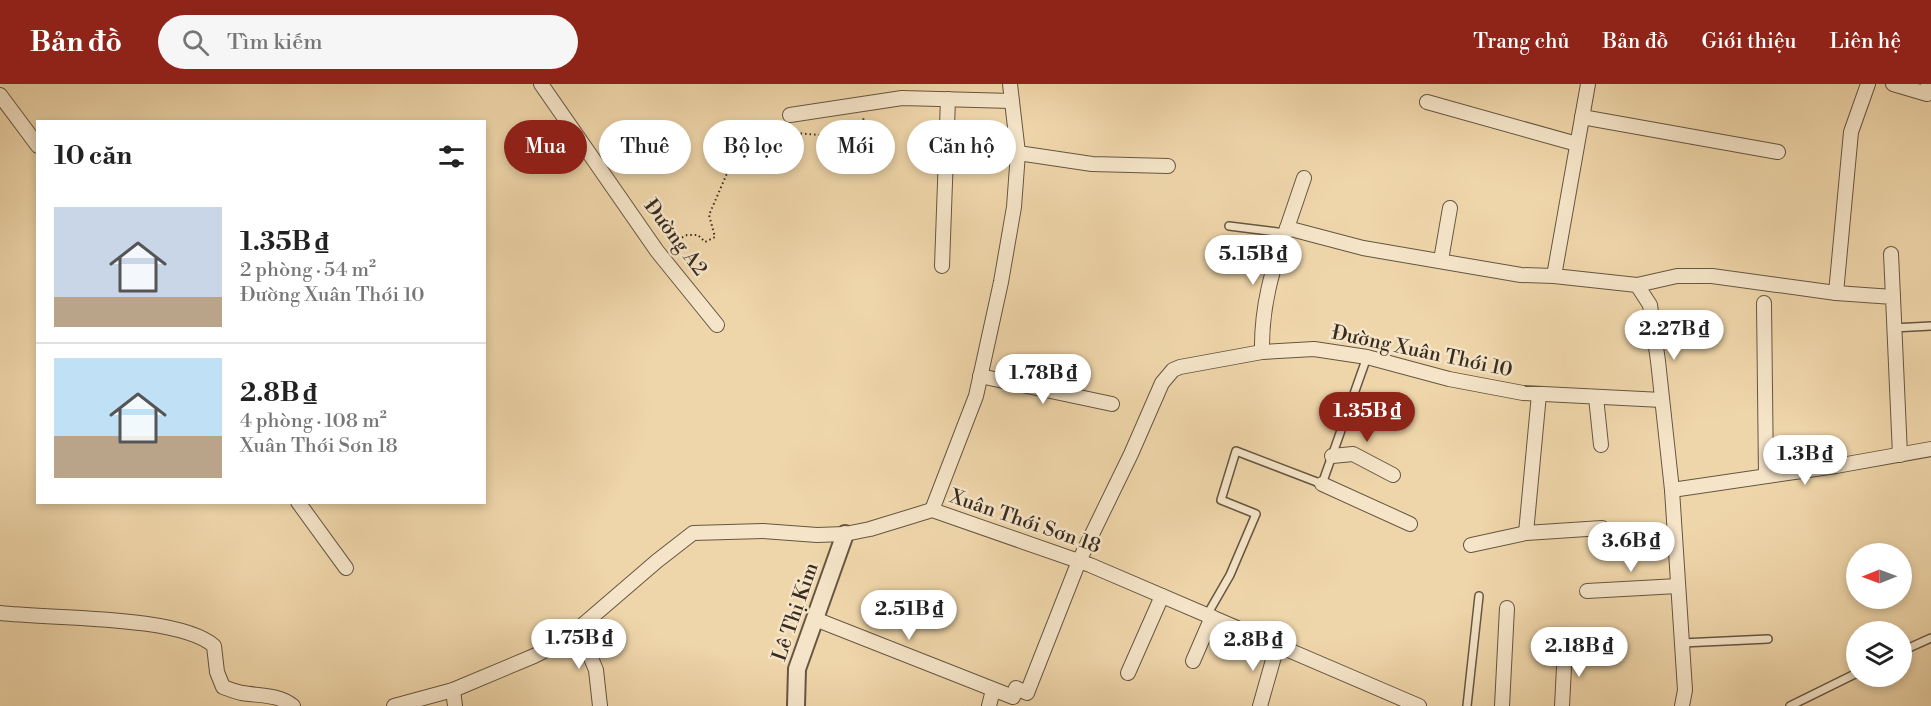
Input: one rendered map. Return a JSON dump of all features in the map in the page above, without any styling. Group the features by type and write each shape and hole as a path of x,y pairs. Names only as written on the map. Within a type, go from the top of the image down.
{"street":[{"name":"Đường A2","path":"541,84 657,251 717,325"},
{"path":"932,510 976,396 1001,282 1012,217 1018,153 1010,84"},
{"path":"1554,276 1588,84"},
{"path":"1836,293 1851,132 1868,84"},
{"path":"1893,84 1927,94 1928,84"},
{"path":"0,95 36,143"},
{"path":"790,115 902,98 1012,101"},
{"path":"942,266 948,99"},
{"path":"1427,102 1577,144"},
{"path":"1582,117 1778,152"},
{"path":"1018,153 1092,164 1168,166"},
{"path":"1262,352 1263,311 1274,265 1304,178"},
{"path":"1441,260 1450,208"},
{"path":"1286,231 1363,248 1521,275 1554,276 1637,285 1677,276 1713,276 1836,293 1893,297"},
{"path":"1891,254 1899,455"},
{"path":"1637,285 1650,305 1672,490 1685,690 1682,706"},
{"path":"1764,303 1766,476"},
{"name":"Đường Xuân Thới 10","path":"993,690 1013,697 1016,688 1027,693 1079,561 1131,454 1162,383 1173,370 1188,364 1262,352 1314,350 1367,357 1449,379 1539,394 1662,400"},
{"path":"980,376 1112,404"},
{"path":"1526,533 1539,394"},
{"path":"1596,397 1601,445"},
{"path":"1672,490 1931,449"},
{"path":"1332,456 1353,454 1393,475"},
{"path":"1322,484 1410,524"},
{"path":"299,504 346,568"},
{"name":"Xuân Thới Sơn 18","path":"398,706 453,690 564,641 693,533 763,531 817,535 845,534 870,529 932,510 1079,561 1419,706"},
{"path":"1471,545 1526,533 1602,528"},
{"name":"Lê Thị Kim","path":"796,706 797,669 845,534"},
{"path":"1587,591 1678,586"},
{"path":"1128,674 1162,596"},
{"path":"1502,706 1507,608"},
{"path":"0,613 140,623 190,633 205,638 214,646 217,672 223,687 241,693 269,695 285,700 293,706"},
{"path":"1193,661 1209,616"},
{"path":"814,619 993,690 988,706"},
{"path":"579,629 596,670 600,706"},
{"path":"1260,706 1277,646"},
{"path":"1562,706 1565,648"},
{"path":"453,690 455,706"}],"lane":[{"path":"1229,226 1286,231"},
{"path":"1893,328 1931,326"},
{"path":"1209,616 1230,575 1256,514 1221,500 1236,451 1322,484 1367,357"},
{"path":"1467,706 1479,596"},
{"path":"1912,647 1931,638"},
{"path":"1682,642 1768,639"},
{"path":"1790,706 1846,678"}],"path":[{"path":"657,251 687,236 698,235 705,242 715,237 710,215 728,171 758,130 858,138 868,103"}]}
